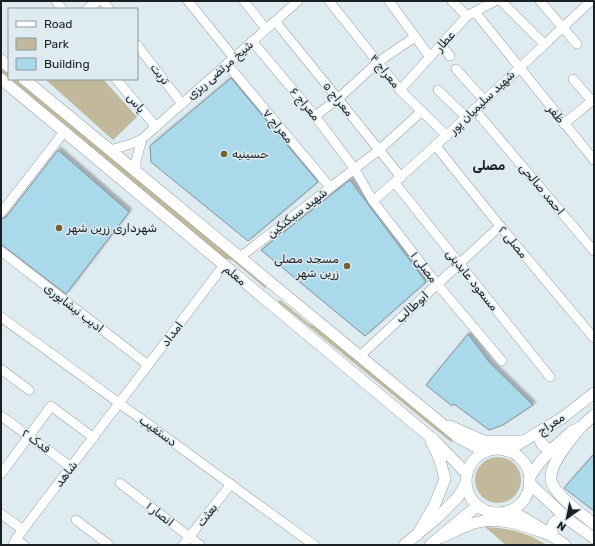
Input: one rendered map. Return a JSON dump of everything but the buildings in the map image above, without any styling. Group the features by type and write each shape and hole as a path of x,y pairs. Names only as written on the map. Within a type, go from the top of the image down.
{"main road":[{"name":"معلم","path":"1,79 429,437 444,450 466,478"},
{"name":"معلم","path":"25,80 439,422 459,438 485,452"},
{"path":"263,297 273,284"},
{"name":"معراج","path":"507,451 562,418 594,393"},
{"name":"معراج","path":"529,480 540,462 552,449 571,432 581,427 594,415"},
{"path":"439,422 484,441 525,441"},
{"path":"581,427 564,447 554,467 551,480 558,494 594,524"},
{"path":"542,430 539,438 541,443 548,449 552,449"},
{"path":"417,534 435,504 445,479 440,460 429,437"},
{"path":"444,450 455,448 458,444 459,438"},
{"path":"404,545 458,497 470,465 485,452 499,450 507,451 522,461 527,469 529,480 527,493 521,502 513,509 502,513"},
{"path":"466,478 468,491 477,506 494,513 517,514 559,542"},
{"path":"529,480 565,517 594,538"},
{"path":"430,545 477,506"},
{"path":"441,513 449,513 452,515 454,523 452,527"},
{"path":"559,542 551,530 553,523 558,518 565,517"},
{"path":"439,538 474,523 487,520 501,520 525,526 559,542"}],"street":[{"path":"88,8 98,1"},
{"path":"188,1 234,58"},
{"path":"244,1 266,29"},
{"name":"شیخ مرتضی ریزی","path":"110,150 130,144 142,138 156,127 298,1"},
{"name":"معراج ۴","path":"329,1 400,90 447,136"},
{"path":"389,1 430,57"},
{"name":"ظفر","path":"452,1 471,14 519,67 594,160"},
{"name":"عطار","path":"400,90 471,14 495,1"},
{"path":"501,1 544,44"},
{"path":"540,1 577,44"},
{"name":"شهید سلیمیان پور","path":"373,201 447,136 474,108 591,3"},
{"name":"معراج ۵","path":"276,21 379,150 398,180"},
{"path":"315,116 338,99 378,62 415,37"},
{"name":"معراج ۶","path":"252,41 315,116 354,168"},
{"name":"تربت","path":"138,46 182,104"},
{"path":"441,46 450,56"},
{"name":"معراح ۷","path":"227,64 330,187"},
{"path":"456,69 484,100"},
{"path":"564,124 593,100 573,79"},
{"name":"یاس","path":"117,80 156,127"},
{"path":"438,90 466,117"},
{"name":"احمد صالحی","path":"474,108 594,251"},
{"name":"شهید سبکتکین","path":"240,257 379,150 422,111"},
{"path":"1,213 64,132"},
{"path":"136,171 136,161 142,138"},
{"name":"مصلی ۲","path":"435,145 500,226 594,338"},
{"name":"مصلی ۱","path":"354,168 373,201 437,284 502,361"},
{"name":"مسعود عابدینی","path":"398,180 458,263 550,377"},
{"name":"ابوطالب","path":"360,356 458,263 500,226"},
{"name":"ادیب نیشابوری","path":"1,251 148,365"},
{"name":"امداد","path":"120,403 224,265"},
{"name":"دستغیب","path":"1,317 314,545"},
{"path":"1,369 30,390"},
{"name":"شاهد","path":"14,542 120,403"},
{"path":"1,474 51,406 94,438"},
{"name":"فدک ۲","path":"1,416 71,467"},
{"name":"انصار ۱","path":"120,483 200,545"},
{"name":"بعثت","path":"183,545 231,484"},
{"path":"1,514 23,530"},
{"path":"76,520 109,545"},
{"path":"14,542 24,545"}],"green space":[{"path":"1,67 8,73 8,80 1,74"},
{"path":"8,80 17,80 267,286 265,288 232,260 225,259"},
{"path":"46,80 104,80 137,117 113,140"},
{"path":"280,300 308,323 321,330 455,438 451,442 278,302"},
{"path":"494,457 502,457 511,461 517,467 521,480 517,493 511,499 502,503 494,503 485,499 479,493 475,484 475,476 479,467 485,461"},
{"path":"485,527 501,528 525,534 546,545 506,545"}],"place":[{"name":"حسینیه","path":"224,154"},
{"name":"شهرداری زرین شهر","path":"59,228"},
{"name":"مسجد مصلی زرین شهر","path":"347,266"}],"district":[{"name":"مصلی","path":"489,165"}]}
